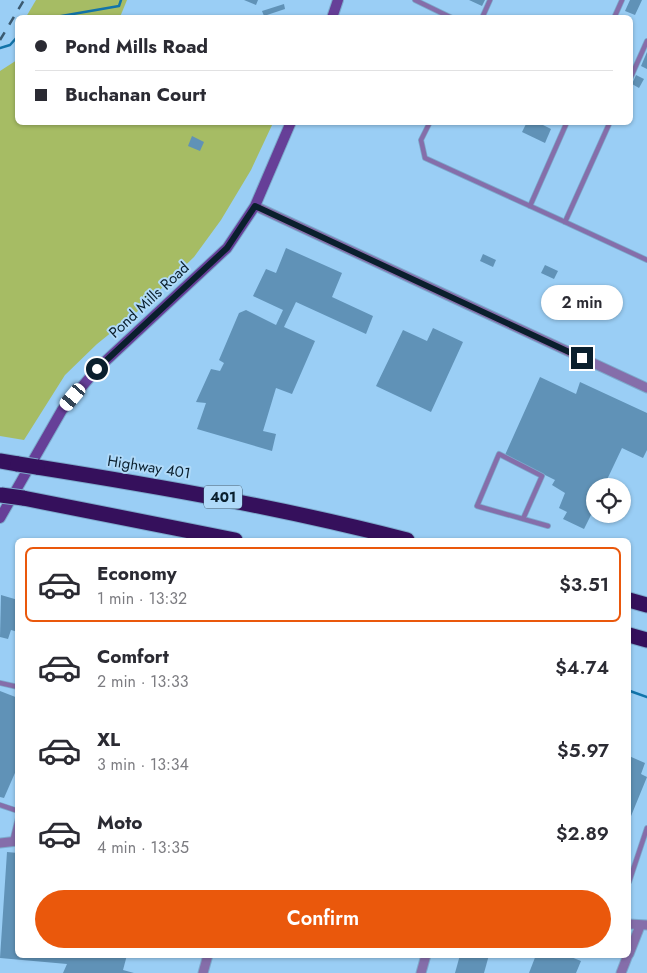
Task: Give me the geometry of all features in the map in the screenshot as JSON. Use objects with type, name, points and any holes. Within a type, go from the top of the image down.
[{"type":"highway","name":"Highway 401","points":[[0,461],[192,491],[269,506],[399,538]]},
{"type":"highway","points":[[1,495],[225,538]]},
{"type":"highway","points":[[631,593],[647,597]]},
{"type":"highway","points":[[631,601],[647,605]]},
{"type":"highway","points":[[631,636],[647,640]]},
{"type":"main road","points":[[333,15],[338,0]]},
{"type":"main road","name":"Pond Mills Road","points":[[0,518],[62,410],[97,369],[227,248],[255,206],[290,125]]},
{"type":"street","points":[[255,206],[647,388]]},
{"type":"street","points":[[0,844],[15,842]]},
{"type":"street","points":[[631,950],[643,925]]},
{"type":"street","points":[[203,973],[207,958]]},
{"type":"street","points":[[421,973],[425,958]]},
{"type":"street","points":[[621,973],[627,958]]},
{"type":"lane","points":[[416,0],[446,15]]},
{"type":"lane","points":[[483,15],[490,0]]},
{"type":"lane","points":[[615,15],[622,0]]},
{"type":"lane","points":[[633,72],[647,41]]},
{"type":"lane","points":[[428,125],[421,140],[425,158],[647,260]]},
{"type":"lane","points":[[530,206],[566,125]]},
{"type":"lane","points":[[565,222],[609,125]]},
{"type":"lane","points":[[524,519],[542,476],[499,454],[477,506],[548,526]]},
{"type":"lane","points":[[0,684],[15,686]]},
{"type":"lane","points":[[0,806],[15,810]]},
{"type":"lane","points":[[631,876],[647,828]]},
{"type":"green space","points":[[36,0],[127,0],[121,15],[27,15]]},
{"type":"green space","points":[[15,61],[15,125],[272,125],[251,170],[221,220],[194,257],[138,311],[97,344],[65,375],[24,440],[0,436],[0,71]]},
{"type":"building","points":[[244,0],[258,0],[256,5]]},
{"type":"building","points":[[469,0],[485,0],[482,6]]},
{"type":"building","points":[[630,0],[642,0],[635,15],[625,11]]},
{"type":"building","points":[[284,4],[285,9],[267,15],[264,15],[262,11]]},
{"type":"building","points":[[647,52],[647,69],[641,66]]},
{"type":"building","points":[[636,75],[644,79],[639,88],[633,85]]},
{"type":"building","points":[[526,125],[543,125],[551,129],[545,143],[522,132]]},
{"type":"building","points":[[192,136],[204,142],[200,151],[188,146]]},
{"type":"building","points":[[286,248],[342,273],[332,297],[373,316],[366,334],[296,302],[284,327],[315,341],[292,394],[276,388],[263,431],[276,434],[272,451],[197,429],[206,403],[196,402],[211,369],[220,371],[224,363],[219,360],[239,313],[246,310],[276,325],[283,310],[253,296],[266,269],[276,273]]},
{"type":"building","points":[[483,254],[496,260],[493,267],[480,261]]},
{"type":"building","points":[[545,265],[558,271],[554,279],[541,273]]},
{"type":"building","points":[[433,328],[463,342],[431,412],[376,386],[403,330],[427,341]]},
{"type":"building","points":[[540,377],[576,394],[580,382],[647,413],[647,450],[643,458],[622,448],[608,478],[586,478],[587,523],[584,529],[563,519],[567,512],[559,508],[565,493],[552,485],[555,480],[505,455]]},
{"type":"building","points":[[1,595],[15,599],[15,631],[11,630],[8,639],[0,637]]},
{"type":"building","points":[[0,691],[15,697],[15,773],[4,798],[0,797]]},
{"type":"building","points":[[631,757],[645,763],[641,774],[647,777],[631,816]]},
{"type":"building","points":[[7,852],[15,853],[15,958],[126,958],[123,970],[134,973],[63,973],[67,964],[0,958]]},
{"type":"building","points":[[459,958],[488,958],[484,973],[455,973]]},
{"type":"building","points":[[535,958],[574,958],[581,961],[576,973],[529,973]]},
{"type":"waterway","points":[[67,15],[119,6],[121,0]]},
{"type":"waterway","points":[[0,48],[10,45],[15,39]]},
{"type":"waterway","points":[[631,691],[647,697]]},
{"type":"railway","points":[[0,40],[24,0]]},
{"type":"route","points":[[97,369],[227,248],[255,206],[582,358]]}]
